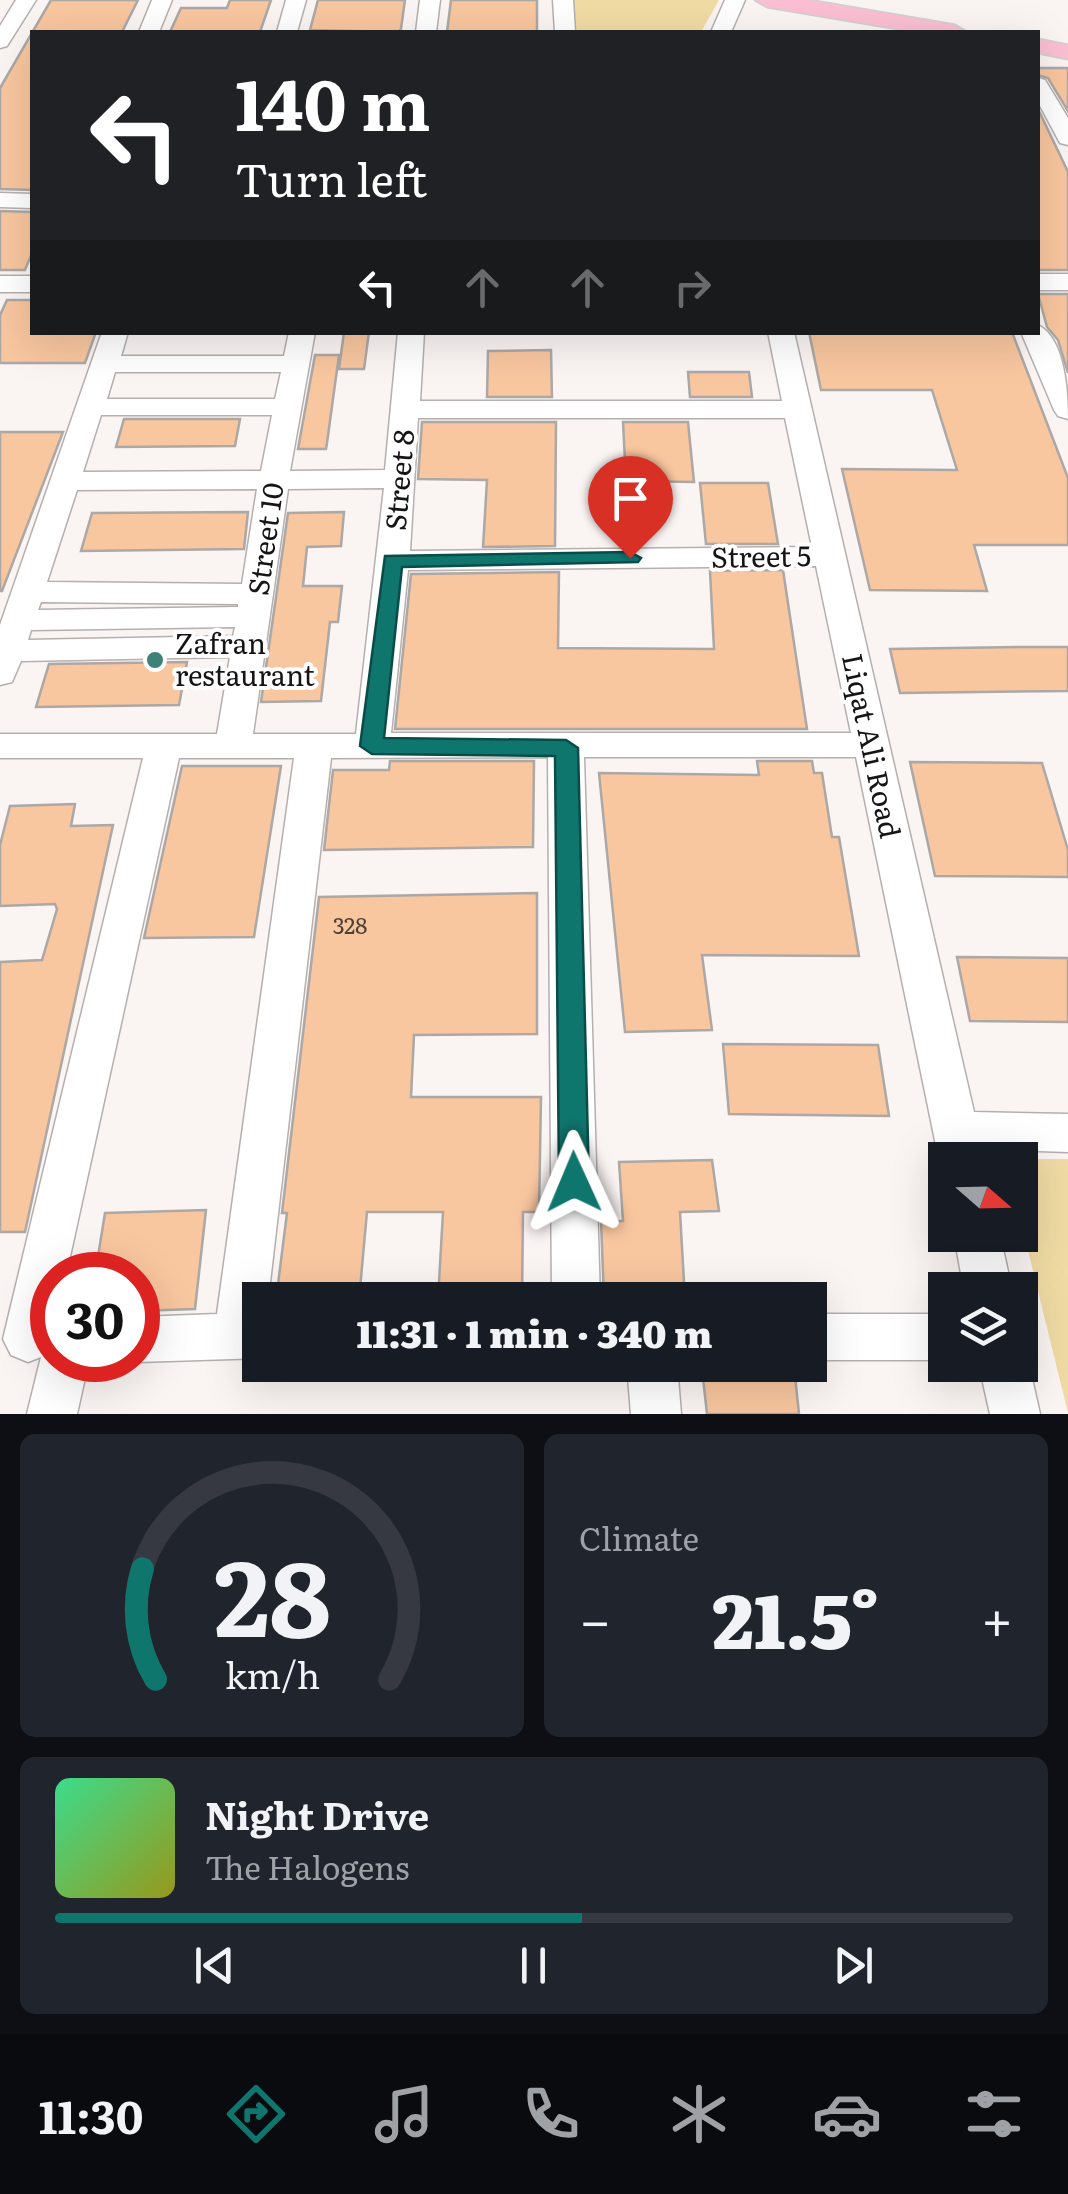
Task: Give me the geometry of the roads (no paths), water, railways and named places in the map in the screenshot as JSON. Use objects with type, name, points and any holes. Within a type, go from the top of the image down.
[{"type":"main road","points":[[767,0],[871,26],[927,30]]},
{"type":"main road","points":[[1040,46],[1068,52]]},
{"type":"street","points":[[5,46],[26,0]]},
{"type":"street","points":[[150,30],[162,0]]},
{"type":"street","points":[[288,30],[296,0]]},
{"type":"street","points":[[426,30],[430,0]]},
{"type":"street","points":[[563,0],[565,30]]},
{"type":"street","points":[[722,30],[736,0]]},
{"type":"street","points":[[1040,87],[1067,133]]},
{"type":"street","points":[[1040,131],[1067,133]]},
{"type":"street","points":[[0,200],[30,200]]},
{"type":"street","points":[[1040,282],[1068,282]]},
{"type":"street","points":[[0,284],[30,284]]},
{"type":"street","name":"Street 8","points":[[372,746],[393,560],[411,335]]},
{"type":"street","name":"Liqat Ali Road","points":[[783,335],[958,1142]]},
{"type":"street","points":[[1035,335],[1068,410]]},
{"type":"street","points":[[104,366],[295,366]]},
{"type":"street","points":[[104,366],[295,366]]},
{"type":"street","points":[[18,622],[104,366]]},
{"type":"street","name":"Street 10","points":[[233,745],[295,366]]},
{"type":"street","points":[[406,410],[796,409]]},
{"type":"street","points":[[65,481],[400,480]]},
{"type":"street","name":"Street 5","points":[[393,560],[829,556]]},
{"type":"street","points":[[18,622],[256,606]]},
{"type":"street","points":[[18,622],[256,606]]},
{"type":"street","points":[[0,746],[871,745]]},
{"type":"street","points":[[256,1282],[314,746]]},
{"type":"street","points":[[56,1252],[163,748]]},
{"type":"street","points":[[566,748],[576,1282]]},
{"type":"street","points":[[986,1142],[1068,1133]]},
{"type":"street","points":[[160,1339],[242,1336]]},
{"type":"street","points":[[827,1337],[928,1336]]},
{"type":"street","points":[[45,1382],[52,1414]]},
{"type":"street","points":[[653,1382],[656,1414]]},
{"type":"street","points":[[1008,1382],[1015,1414]]},
{"type":"place","name":"Zafran restaurant","points":[[155,660]]}]
